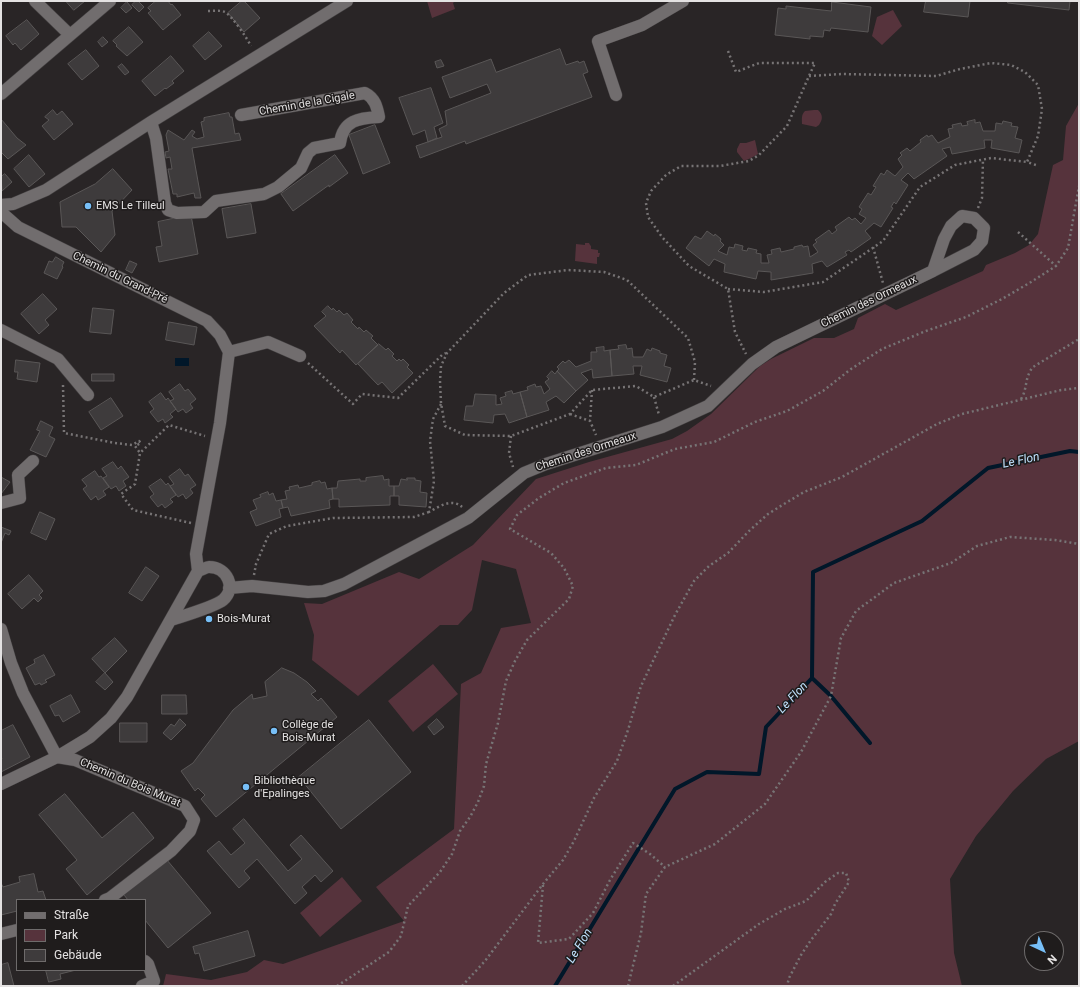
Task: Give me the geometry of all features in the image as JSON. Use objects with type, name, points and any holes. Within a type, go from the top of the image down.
[{"type":"street","points":[[35,1],[70,35]]},
{"type":"street","points":[[1,94],[110,1]]},
{"type":"street","points":[[1,205],[13,204],[46,190],[151,122],[347,1]]},
{"type":"street","points":[[616,95],[598,41],[642,25],[684,1]]},
{"type":"street","name":"Chemin de la Cigale","points":[[151,122],[156,138],[165,203],[168,210],[177,213],[204,212],[216,202],[264,194],[278,187],[301,168],[308,153],[314,148],[340,143],[341,136],[350,122],[363,118],[379,117],[377,106],[370,96],[365,93],[241,115]]},
{"type":"street","name":"Chemin du Grand-Pré","points":[[1,212],[18,227],[207,321],[220,335],[229,352]]},
{"type":"street","name":"Chemin des Ormeaux","points":[[230,588],[252,586],[308,592],[324,591],[344,584],[468,518],[524,473],[546,464],[662,427],[708,406],[752,364],[776,347],[933,271],[974,250],[982,241],[984,228],[974,218],[962,216],[951,226],[944,239],[933,271]]},
{"type":"street","points":[[1,330],[58,359],[88,395]]},
{"type":"street","points":[[1,784],[57,757],[90,737],[111,718],[127,697],[198,571],[196,554],[217,439],[229,352],[268,342],[300,356]]},
{"type":"street","points":[[1,503],[20,498],[18,475],[33,461]]},
{"type":"street","points":[[171,620],[215,604],[224,599],[230,588],[228,577],[220,569],[208,567],[198,571]]},
{"type":"street","points":[[1,629],[11,663],[23,693],[57,757]]},
{"type":"street","name":"Chemin du Bois Murat","points":[[57,757],[75,760],[185,806],[194,820],[190,831],[171,851],[108,899]]},
{"type":"street","points":[[1,934],[16,930]]},
{"type":"street","points":[[146,962],[148,964],[148,984]]},
{"type":"path","points":[[208,11],[226,13],[245,35],[253,48]]},
{"type":"path","points":[[728,51],[736,72],[758,63],[815,63],[787,126],[759,155],[749,161],[720,166],[681,166],[666,175],[661,180],[651,191],[646,203],[648,217],[662,238],[688,266],[728,289],[764,292],[823,282],[883,240],[920,187],[955,164],[992,158],[1027,162],[1036,165]]},
{"type":"path","points":[[809,76],[842,74],[936,76],[960,69],[991,63],[1011,65],[1025,72],[1038,85],[1042,109],[1038,136],[1027,162]]},
{"type":"path","points":[[977,211],[982,198],[983,159]]},
{"type":"path","points":[[337,986],[389,952],[401,936],[408,906],[440,872],[452,854],[460,831],[478,802],[484,786],[486,764],[498,723],[506,681],[527,640],[569,599],[573,586],[564,568],[551,553],[510,529],[517,515],[539,498],[564,483],[606,468],[636,465],[675,449],[714,442],[756,422],[787,410],[823,391],[882,349],[966,317],[1002,299],[1056,266],[1068,248],[1079,186]]},
{"type":"path","points":[[1018,232],[1056,266]]},
{"type":"path","points":[[873,247],[884,289]]},
{"type":"path","points":[[660,419],[654,397],[636,386],[592,390],[570,414],[511,436],[465,435],[445,426],[441,403],[441,366],[447,353],[504,293],[528,275],[568,270],[604,272],[627,280],[688,338],[695,362],[694,380]]},
{"type":"path","points":[[728,289],[735,332],[748,360]]},
{"type":"path","points":[[1021,400],[1025,393],[1028,374],[1033,368],[1079,339]]},
{"type":"path","points":[[300,356],[353,404],[362,394],[398,398],[442,355],[447,353]]},
{"type":"path","points":[[63,365],[64,433],[121,444],[132,445],[139,441],[141,442],[135,446],[140,453]]},
{"type":"path","points":[[654,397],[694,380],[715,388]]},
{"type":"path","points":[[462,986],[485,961],[563,860],[574,841],[594,798],[617,761],[641,686],[675,615],[694,581],[709,566],[728,553],[768,514],[804,492],[842,477],[937,424],[962,414],[1060,390],[1079,388]]},
{"type":"path","points":[[592,390],[590,421],[598,439]]},
{"type":"path","points":[[429,512],[434,481],[430,441],[433,419],[441,403]]},
{"type":"path","points":[[570,414],[590,421]]},
{"type":"path","points":[[201,525],[133,510],[121,494],[135,484],[140,453],[168,425],[217,439]]},
{"type":"path","points":[[511,436],[509,453],[514,471]]},
{"type":"path","points":[[254,578],[256,564],[269,534],[287,526],[333,518],[414,517],[429,512],[446,503],[458,504],[465,510]]},
{"type":"path","points":[[628,986],[641,933],[646,894],[665,867],[715,844],[765,804],[801,752],[830,696],[841,638],[856,610],[894,583],[950,562],[977,546],[1010,537],[1055,540],[1079,544]]},
{"type":"path","points":[[543,884],[538,943],[569,939],[593,913],[610,880],[633,843],[650,854],[665,867]]},
{"type":"path","points":[[673,986],[758,924],[785,909],[806,901],[825,882],[838,873],[846,873],[849,882],[834,904],[831,914],[810,940],[801,955],[789,978],[787,986]]},
{"type":"green space","points":[[427,1],[455,1],[453,3],[455,9],[432,18]]},
{"type":"green space","points":[[893,10],[902,26],[882,45],[872,36],[877,17]]},
{"type":"green space","points":[[1079,103],[1079,741],[1046,759],[1013,791],[976,836],[950,879],[954,953],[962,986],[163,986],[166,974],[211,980],[247,972],[264,960],[283,964],[404,921],[376,887],[454,829],[461,684],[481,673],[501,628],[531,623],[516,569],[482,560],[472,610],[458,625],[440,625],[358,696],[312,660],[314,635],[304,603],[322,604],[399,572],[419,579],[473,545],[536,479],[589,462],[672,439],[687,431],[711,414],[760,366],[771,359],[814,338],[834,338],[854,329],[858,318],[885,304],[896,310],[983,271],[986,265],[1015,253],[1029,245],[1038,234],[1053,165],[1063,160],[1066,126]]},
{"type":"green space","points":[[818,110],[822,115],[819,125],[816,127],[802,124],[802,116],[805,111]]},
{"type":"green space","points":[[755,140],[758,154],[744,161],[737,152],[740,143]]},
{"type":"green space","points":[[585,243],[589,243],[591,249],[598,250],[598,253],[600,253],[599,257],[597,257],[597,264],[575,261],[576,244],[585,245]]},
{"type":"green space","points":[[433,664],[458,694],[413,732],[388,701]]},
{"type":"green space","points":[[342,877],[362,901],[320,937],[300,913]]},
{"type":"water","points":[[175,358],[189,358],[189,366],[175,366]]},
{"type":"building","points":[[66,1],[85,1],[74,10]]},
{"type":"building","points":[[136,1],[144,7],[139,12],[132,5]]},
{"type":"building","points":[[156,1],[168,1],[181,15],[163,30],[148,13],[151,11],[148,8]]},
{"type":"building","points":[[244,1],[260,18],[244,32],[228,13]]},
{"type":"building","points":[[926,1],[970,1],[968,17],[924,12]]},
{"type":"building","points":[[1008,1],[1070,1],[1069,10],[1008,3]]},
{"type":"building","points":[[127,2],[132,8],[126,13],[121,8]]},
{"type":"building","points":[[832,2],[871,7],[868,32],[831,28],[830,31],[824,30],[823,37],[810,36],[810,39],[775,35],[778,8],[786,9],[786,6],[831,11]]},
{"type":"building","points":[[27,20],[39,34],[21,50],[15,43],[13,45],[6,36]]},
{"type":"building","points":[[129,27],[143,42],[127,56],[116,46],[117,45],[113,41]]},
{"type":"building","points":[[209,32],[222,46],[205,60],[193,46]]},
{"type":"building","points":[[103,37],[108,42],[102,47],[98,42]]},
{"type":"building","points":[[560,49],[566,65],[578,61],[579,63],[584,61],[588,72],[583,74],[592,97],[466,144],[465,141],[420,158],[416,146],[442,137],[439,129],[447,125],[445,111],[491,93],[487,84],[450,98],[442,77],[491,59],[496,72]]},
{"type":"building","points":[[86,50],[99,66],[82,80],[68,64]]},
{"type":"building","points":[[171,56],[184,71],[172,81],[174,83],[155,96],[142,81]]},
{"type":"building","points":[[441,60],[444,66],[437,68],[435,62]]},
{"type":"building","points":[[122,64],[129,72],[125,75],[118,67]]},
{"type":"building","points":[[431,88],[443,123],[434,127],[437,138],[428,142],[425,130],[413,135],[399,98]]},
{"type":"building","points":[[53,110],[57,115],[62,111],[73,124],[54,140],[42,126],[49,120],[45,117]]},
{"type":"building","points":[[229,113],[230,117],[232,117],[235,134],[239,133],[241,140],[192,148],[201,198],[195,198],[194,193],[177,197],[177,194],[173,194],[168,169],[172,169],[170,157],[166,158],[165,152],[169,151],[166,135],[168,130],[184,140],[192,130],[195,132],[192,136],[197,139],[204,137],[201,122],[204,121],[204,118]]},
{"type":"building","points":[[1,119],[17,138],[26,145],[8,159],[1,152]]},
{"type":"building","points":[[975,120],[975,123],[980,122],[983,131],[995,131],[996,123],[1002,124],[1003,121],[1012,123],[1011,126],[1018,127],[1015,138],[1022,140],[1019,153],[991,148],[992,140],[984,140],[985,148],[952,154],[950,147],[942,149],[947,156],[914,179],[908,173],[901,180],[908,185],[896,204],[894,202],[891,207],[893,208],[881,227],[874,223],[865,231],[871,238],[851,252],[849,250],[845,252],[847,255],[827,267],[822,261],[812,264],[813,273],[771,280],[771,272],[758,271],[756,279],[724,272],[725,264],[714,259],[709,266],[686,248],[695,236],[701,239],[707,231],[714,236],[715,234],[721,239],[720,241],[724,245],[718,251],[727,255],[729,247],[734,248],[735,244],[743,246],[742,250],[747,251],[748,248],[757,250],[756,253],[761,254],[761,263],[769,263],[767,255],[772,254],[771,250],[780,248],[781,252],[794,249],[794,247],[802,245],[803,247],[808,246],[810,257],[818,252],[813,245],[817,242],[815,240],[829,230],[832,234],[837,230],[835,227],[849,217],[852,220],[855,218],[861,224],[866,218],[859,214],[862,209],[859,207],[868,193],[871,195],[876,187],[873,186],[881,173],[884,175],[887,170],[895,176],[903,167],[898,159],[902,155],[900,153],[907,148],[910,151],[927,135],[928,137],[932,135],[938,143],[950,137],[948,129],[953,128],[952,125],[961,123],[962,126],[968,125],[967,122]]},
{"type":"building","points":[[375,125],[390,163],[363,174],[349,135]]},
{"type":"building","points":[[29,155],[45,174],[29,187],[14,169]]},
{"type":"building","points":[[335,155],[348,173],[293,211],[281,194]]},
{"type":"building","name":"EMS Le Tilleul","points":[[113,169],[132,190],[112,211],[115,235],[101,252],[76,227],[62,227],[60,202],[95,184]]},
{"type":"building","points":[[5,174],[12,182],[2,191],[1,177]]},
{"type":"building","points":[[251,204],[256,233],[227,238],[222,209]]},
{"type":"building","points":[[191,215],[198,254],[159,262],[156,247],[162,246],[158,222]]},
{"type":"building","points":[[56,257],[64,262],[57,279],[44,273],[49,261],[52,262]]},
{"type":"building","points":[[130,261],[137,264],[132,273],[126,270]]},
{"type":"building","points":[[43,294],[57,309],[45,320],[49,325],[39,334],[21,314]]},
{"type":"building","points":[[328,306],[337,312],[339,310],[344,315],[347,313],[353,320],[351,322],[358,329],[359,327],[364,332],[366,330],[373,336],[371,338],[378,345],[356,365],[342,350],[340,353],[314,326],[326,316],[322,312]]},
{"type":"building","points":[[93,308],[114,310],[111,334],[90,332]]},
{"type":"building","points":[[169,322],[197,327],[194,345],[166,340]]},
{"type":"building","points":[[379,344],[386,350],[388,348],[394,354],[392,356],[397,361],[399,359],[401,361],[403,359],[409,365],[407,367],[413,373],[392,393],[382,382],[378,385],[358,364]]},
{"type":"building","points":[[626,345],[627,349],[632,348],[633,357],[643,357],[647,349],[651,351],[652,348],[667,355],[664,366],[671,368],[667,382],[640,375],[642,366],[633,366],[634,374],[612,376],[610,350],[619,349],[618,346]]},
{"type":"building","points":[[604,347],[604,351],[610,350],[612,376],[593,378],[592,369],[581,373],[588,380],[576,391],[557,371],[559,369],[557,367],[563,361],[565,363],[569,360],[576,367],[591,361],[591,352],[597,352],[596,348]]},
{"type":"building","points":[[16,360],[40,363],[37,382],[17,379],[18,372],[15,372]]},
{"type":"building","points":[[552,371],[555,374],[557,371],[576,391],[564,403],[556,396],[546,402],[549,410],[527,417],[520,392],[528,390],[527,387],[535,384],[536,387],[541,386],[544,394],[550,389],[545,382],[549,379],[547,377]]},
{"type":"building","points":[[92,374],[114,374],[114,381],[92,381]]},
{"type":"building","points":[[180,384],[185,391],[188,389],[196,399],[190,404],[193,408],[186,413],[183,409],[178,412],[170,401],[174,399],[169,392]]},
{"type":"building","points":[[512,391],[513,394],[520,392],[527,417],[509,423],[505,414],[494,415],[493,423],[464,420],[466,406],[473,406],[475,394],[496,395],[496,405],[502,404],[500,398],[506,396],[505,393]]},
{"type":"building","points":[[161,393],[166,400],[168,398],[176,409],[170,414],[173,417],[165,423],[163,419],[158,422],[150,412],[154,409],[149,402]]},
{"type":"building","points":[[111,398],[123,416],[101,430],[89,412]]},
{"type":"building","points":[[41,421],[53,427],[49,436],[55,439],[46,457],[30,450],[40,431],[37,430]]},
{"type":"building","points":[[113,462],[118,469],[121,466],[129,477],[123,481],[126,486],[119,491],[116,486],[111,489],[103,478],[107,476],[102,469]]},
{"type":"building","points":[[180,469],[185,476],[188,474],[196,485],[190,489],[193,493],[186,499],[183,494],[178,497],[170,486],[174,484],[169,477]]},
{"type":"building","points":[[95,471],[99,477],[101,476],[109,487],[103,491],[106,495],[98,500],[96,496],[91,500],[83,489],[87,486],[82,480]]},
{"type":"building","points":[[383,476],[384,480],[389,479],[389,486],[394,486],[394,496],[390,496],[390,505],[339,507],[339,499],[333,499],[332,488],[337,488],[338,481],[360,479],[360,481],[366,481],[366,478]]},
{"type":"building","points":[[1,477],[10,482],[1,494]]},
{"type":"building","points":[[407,478],[415,478],[415,480],[421,481],[420,492],[427,493],[426,507],[399,505],[399,496],[394,496],[394,486],[399,486],[401,479],[407,480]]},
{"type":"building","points":[[161,479],[166,485],[168,483],[176,495],[170,499],[173,502],[165,508],[162,504],[158,507],[150,497],[154,494],[149,487]]},
{"type":"building","points":[[320,481],[321,483],[325,482],[327,489],[332,488],[333,499],[329,500],[330,508],[291,516],[288,507],[283,508],[281,500],[287,499],[285,491],[290,490],[289,487],[298,485],[299,488],[312,485],[312,483]]},
{"type":"building","points":[[268,492],[269,495],[273,493],[276,501],[281,500],[283,508],[279,509],[281,517],[256,526],[250,512],[257,509],[253,500]]},
{"type":"building","points":[[40,512],[55,519],[46,540],[31,533]]},
{"type":"building","points":[[1,527],[11,531],[9,535],[5,533],[1,543]]},
{"type":"building","points":[[146,567],[159,576],[142,601],[129,593]]},
{"type":"building","points":[[29,575],[43,591],[39,595],[42,598],[38,602],[34,598],[22,609],[8,594]]},
{"type":"building","points":[[115,638],[127,651],[105,673],[92,659]]},
{"type":"building","points":[[44,655],[55,675],[45,680],[47,682],[41,685],[40,683],[35,685],[26,668],[35,663],[34,660]]},
{"type":"building","points":[[282,668],[294,673],[307,682],[316,691],[311,694],[318,701],[321,698],[337,717],[216,817],[201,799],[205,795],[198,788],[195,791],[181,771],[193,763],[233,710],[252,694],[253,699],[267,696],[265,682]]},
{"type":"building","points":[[105,673],[113,682],[105,690],[96,682]]},
{"type":"building","points":[[71,695],[80,712],[63,722],[59,715],[55,716],[50,706]]},
{"type":"building","points":[[162,695],[186,695],[187,714],[162,714]]},
{"type":"building","points":[[180,719],[186,725],[171,740],[163,733],[171,724],[174,726]]},
{"type":"building","points":[[437,719],[444,727],[434,735],[428,727]]},
{"type":"building","points":[[369,720],[411,772],[341,829],[299,777]]},
{"type":"building","points":[[120,723],[147,723],[147,742],[120,742]]},
{"type":"building","points":[[13,725],[30,757],[1,772],[1,731]]},
{"type":"building","points":[[65,794],[102,838],[133,812],[154,838],[87,895],[66,869],[77,860],[39,815]]},
{"type":"building","points":[[244,819],[288,871],[302,859],[290,845],[301,835],[333,871],[321,882],[315,875],[302,887],[307,893],[295,904],[257,859],[244,871],[250,878],[239,888],[207,851],[219,841],[231,855],[245,843],[233,829]]},
{"type":"building","points":[[167,860],[211,913],[168,948],[146,921],[146,899],[127,899],[124,895]]},
{"type":"building","points":[[34,874],[38,892],[43,891],[46,899],[16,899],[16,911],[1,915],[1,883],[3,887],[20,882],[19,877]]},
{"type":"building","points":[[248,931],[255,956],[204,971],[199,953],[195,954],[193,947]]},
{"type":"building","points":[[8,963],[14,986],[1,986],[1,965]]},
{"type":"building","points":[[46,971],[72,971],[60,974],[61,979],[49,982]]},
{"type":"waterway","name":"Le Flon","points":[[555,986],[675,789],[707,772],[759,774],[766,727],[812,678],[813,572],[922,521],[988,468],[1070,451],[1079,452]]},
{"type":"waterway","points":[[812,678],[831,696],[870,743]]},
{"type":"place","name":"EMS Le Tilleul","points":[[88,206]]},
{"type":"place","name":"Bois-Murat","points":[[209,619]]},
{"type":"place","name":"Collège de Bois-Murat","points":[[274,731]]},
{"type":"place","name":"Bibliothèque d'Epalinges","points":[[246,787]]}]
